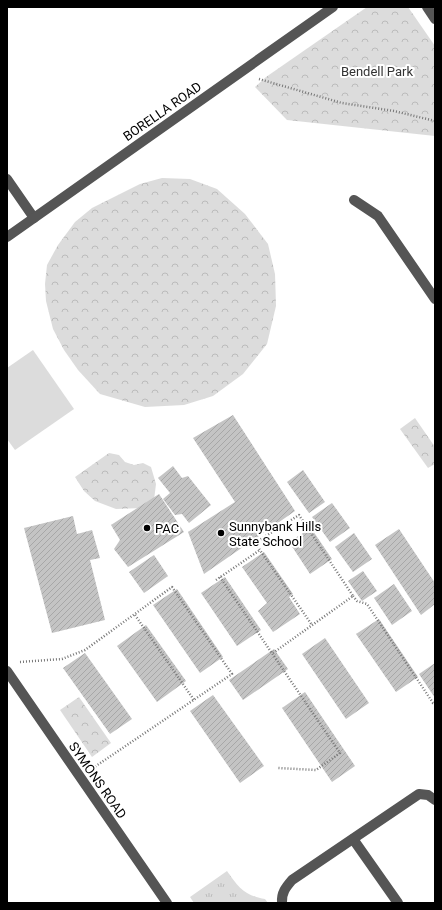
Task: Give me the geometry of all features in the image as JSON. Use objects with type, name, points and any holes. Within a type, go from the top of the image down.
[{"type":"street","name":"BORELLA ROAD","points":[[7,237],[333,7]]},
{"type":"street","points":[[427,7],[435,18]]},
{"type":"street","points":[[7,179],[34,218]]},
{"type":"street","points":[[354,200],[378,216],[435,298]]},
{"type":"street","name":"SYMONS ROAD","points":[[7,671],[167,903]]},
{"type":"street","points":[[282,903],[281,899],[284,889],[292,880],[419,794],[428,795],[435,800]]},
{"type":"street","points":[[353,839],[398,903]]},
{"type":"path","points":[[259,79],[342,103],[394,111],[435,121]]},
{"type":"path","points":[[312,625],[255,543],[299,515],[353,596],[357,601],[367,604],[435,703]]},
{"type":"path","points":[[216,580],[260,550]]},
{"type":"path","points":[[220,577],[340,753],[316,770],[278,768]]},
{"type":"path","points":[[20,662],[62,659],[85,650],[172,587],[232,674],[93,768]]},
{"type":"path","points":[[273,654],[353,596]]},
{"type":"path","points":[[135,614],[194,700]]},
{"type":"green space","name":"Bendell Park","points":[[367,7],[408,7],[435,46],[435,136],[287,120],[255,87],[266,77]]},
{"type":"green space","points":[[162,178],[190,179],[217,189],[245,214],[268,244],[275,274],[276,306],[267,344],[243,374],[213,396],[184,405],[145,407],[100,394],[78,370],[64,350],[53,329],[46,301],[45,284],[47,265],[58,245],[75,222],[92,208],[140,184]]},
{"type":"green space","points":[[33,350],[74,409],[15,450],[7,439],[7,368]]},
{"type":"green space","points":[[415,418],[435,447],[435,464],[428,468],[400,429]]},
{"type":"green space","points":[[109,453],[119,455],[125,462],[134,465],[143,463],[151,467],[156,484],[154,500],[142,508],[116,509],[95,501],[84,491],[75,477]]},
{"type":"green space","points":[[79,697],[111,743],[92,757],[60,710]]},
{"type":"green space","points":[[227,871],[243,890],[252,896],[265,899],[268,903],[194,903],[190,897]]},
{"type":"building","points":[[233,415],[295,511],[204,574],[188,532],[235,502],[193,438]]},
{"type":"building","points":[[173,466],[182,478],[188,476],[211,505],[189,523],[182,514],[175,515],[163,499],[170,493],[158,478]]},
{"type":"building","points":[[303,470],[325,502],[309,513],[287,482]]},
{"type":"building","name":"PAC","points":[[159,494],[184,532],[128,567],[114,549],[120,540],[111,525]]},
{"type":"building","points":[[332,503],[350,528],[330,542],[312,517]]},
{"type":"building","points":[[73,516],[77,534],[92,530],[100,558],[90,560],[105,620],[52,633],[24,528]]},
{"type":"building","points":[[311,528],[332,559],[310,574],[289,542]]},
{"type":"building","points":[[399,529],[435,583],[435,604],[421,615],[375,545]]},
{"type":"building","points":[[354,533],[372,559],[353,572],[335,547]]},
{"type":"building","points":[[264,552],[293,594],[289,597],[300,614],[273,632],[258,611],[267,603],[242,567]]},
{"type":"building","points":[[154,555],[168,576],[144,593],[129,572]]},
{"type":"building","points":[[363,571],[377,591],[362,601],[348,581]]},
{"type":"building","points":[[225,577],[261,630],[237,646],[201,593]]},
{"type":"building","points":[[394,584],[412,611],[392,625],[374,598]]},
{"type":"building","points":[[177,589],[223,657],[200,673],[153,605]]},
{"type":"building","points":[[379,619],[418,677],[396,692],[356,634]]},
{"type":"building","points":[[146,625],[186,681],[157,702],[117,646]]},
{"type":"building","points":[[325,638],[369,703],[346,719],[302,654]]},
{"type":"building","points":[[274,649],[288,669],[243,700],[229,680]]},
{"type":"building","points":[[85,653],[132,719],[110,734],[63,668]]},
{"type":"building","points":[[435,663],[435,698],[419,674]]},
{"type":"building","points":[[305,692],[355,766],[332,782],[282,708]]},
{"type":"building","points":[[213,695],[264,766],[240,783],[190,711]]},
{"type":"place","name":"PAC","points":[[147,528]]},
{"type":"place","name":"Sunnybank Hills State School","points":[[221,533]]}]
